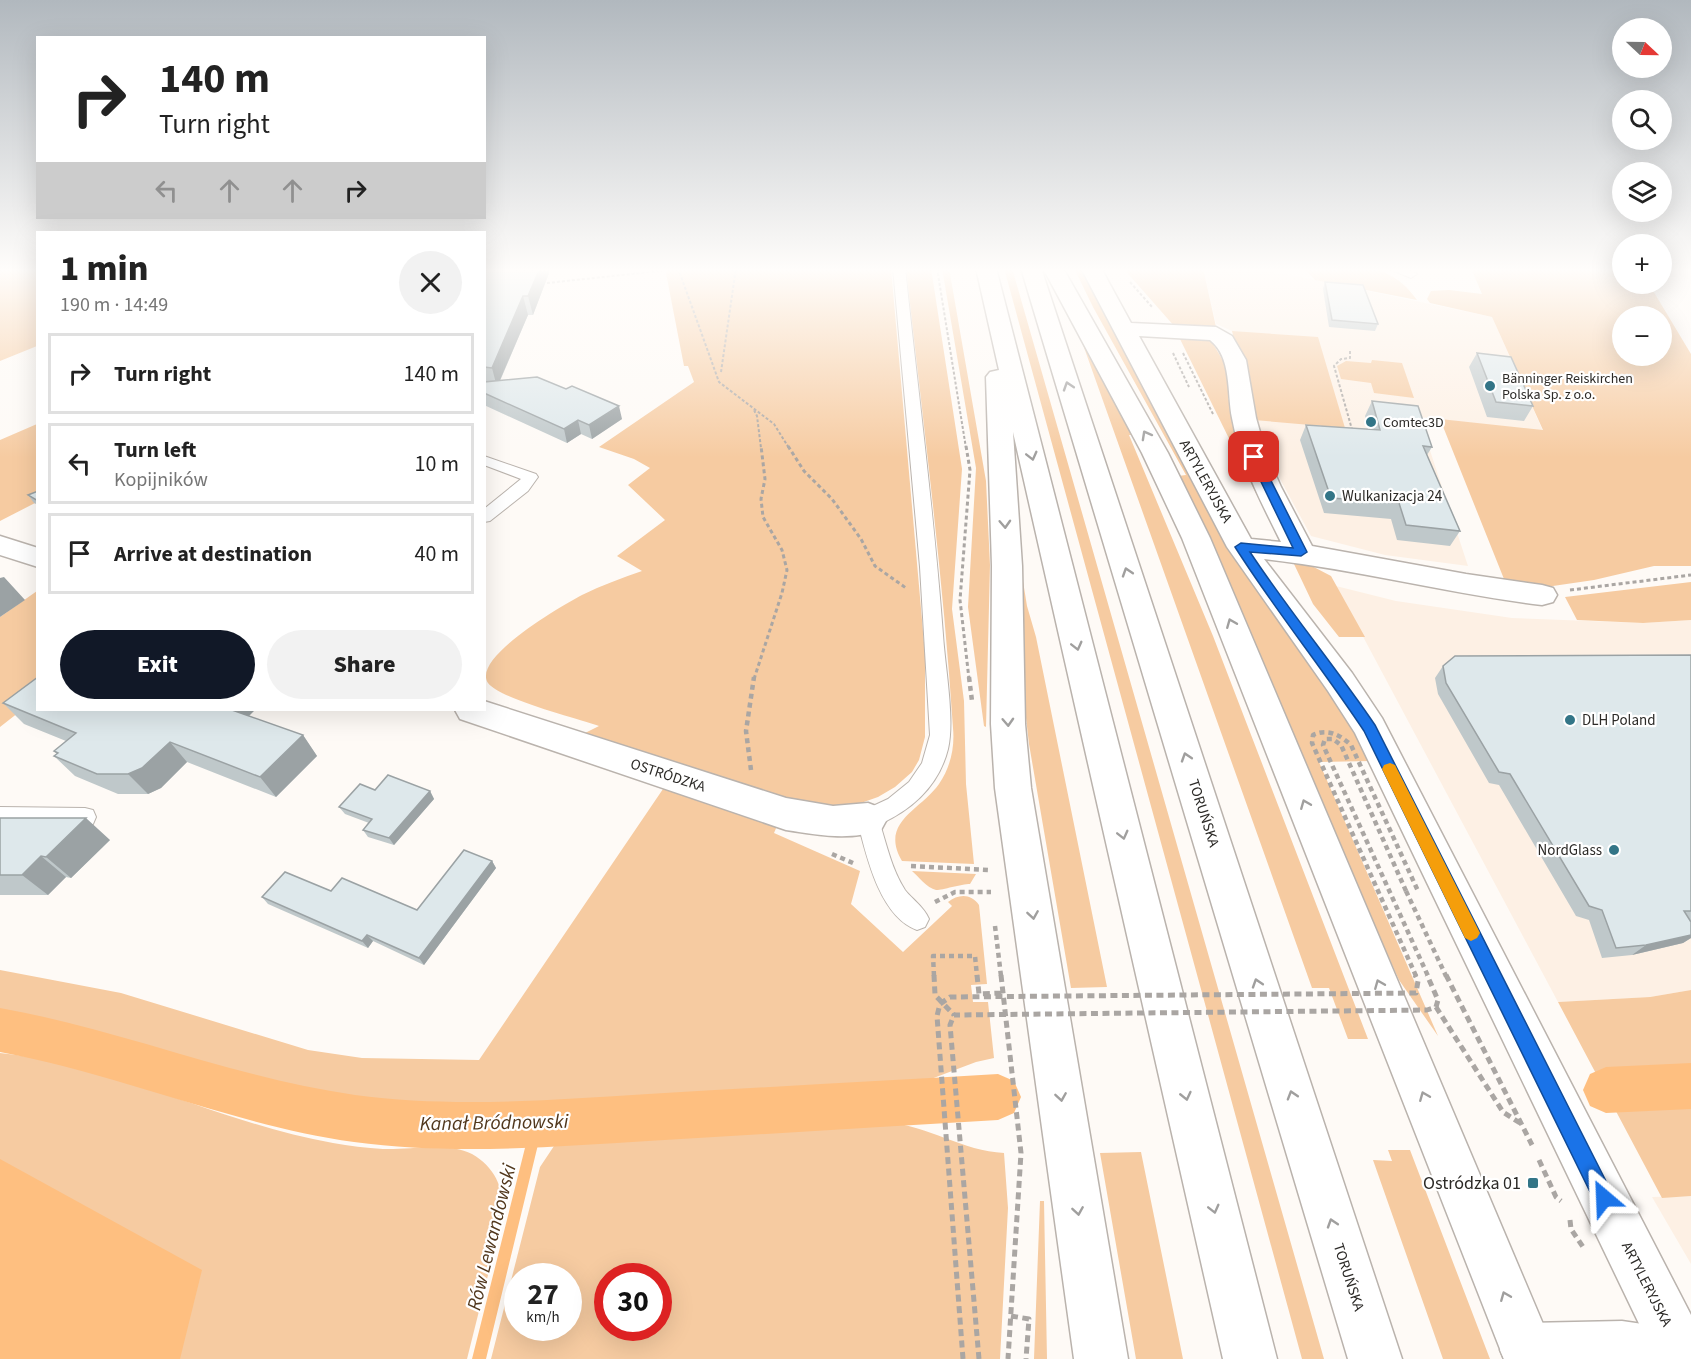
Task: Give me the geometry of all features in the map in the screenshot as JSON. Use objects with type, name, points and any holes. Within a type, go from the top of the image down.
[{"type":"main road","points":[[996,331],[1006,556],[1010,756],[1030,1042],[1070,1153],[1101,1359]]},
{"type":"main road","points":[[1001,331],[1250,1359]]},
{"type":"main road","name":"TORUŃSKA","points":[[1051,331],[1375,1359]]},
{"type":"main road","points":[[1088,331],[1155,453],[1196,538],[1529,1355],[1622,1348],[1687,1357]]},
{"type":"main road","name":"ARTYLERYJSKA","points":[[1123,331],[1241,547],[1267,587],[1339,682],[1366,723],[1579,1149],[1687,1357]]},
{"type":"main road","points":[[1167,331],[1216,334],[1227,342],[1240,376],[1240,402],[1254,457],[1301,552]]},
{"type":"main road","points":[[0,545],[36,557]]},
{"type":"main road","points":[[1241,547],[1301,552],[1495,590],[1542,595]]},
{"type":"main road","name":"OSTRÓDZKA","points":[[475,711],[786,814],[817,820],[847,822],[868,819]]},
{"type":"lane","points":[[905,331],[932,606],[940,723],[935,758],[929,773],[913,794],[890,810],[868,819],[889,886],[917,919]]},
{"type":"lane","points":[[486,461],[530,477],[522,488],[486,515]]},
{"type":"lane","points":[[0,816],[85,817]]},
{"type":"path","points":[[700,331],[718,382],[774,424],[804,471],[832,499],[861,538],[874,566],[932,606]]},
{"type":"path","points":[[722,372],[727,331]]},
{"type":"path","points":[[1350,351],[1350,358],[1341,359],[1334,366],[1354,434],[1362,435]]},
{"type":"path","points":[[744,801],[751,779],[746,731],[755,669],[782,594],[787,570],[782,550],[764,517],[761,499],[765,479],[757,416],[754,409]]},
{"type":"path","points":[[1542,595],[1691,575]]},
{"type":"path","points":[[963,1359],[937,1016],[941,1004],[955,997],[1416,993],[1419,987],[1418,981],[1312,743],[1313,735],[1321,731],[1340,735],[1351,745],[1418,891]]},
{"type":"path","points":[[1436,1007],[1438,1000],[1435,992],[1323,745],[1323,740],[1333,739],[1341,745],[1438,960],[1556,1197],[1564,1203]]},
{"type":"path","points":[[917,919],[946,894],[961,890],[991,892]]},
{"type":"path","points":[[1003,993],[979,994],[975,956],[933,956],[935,995],[941,1004],[954,1015],[1427,1010],[1436,1007]]},
{"type":"path","points":[[1436,1007],[1506,1115],[1521,1123]]},
{"type":"path","points":[[954,1015],[950,1025],[979,1359]]},
{"type":"path","points":[[1008,1359],[1030,1042]]},
{"type":"path","points":[[1011,1316],[1029,1319],[1026,1359]]},
{"type":"shaded area","points":[[0,331],[36,331],[36,346],[0,361]]},
{"type":"shaded area","points":[[677,331],[897,331],[925,654],[925,737],[919,760],[912,772],[895,787],[878,797],[858,804],[835,807],[798,803],[585,733],[599,726],[522,702],[495,689],[488,683],[486,672],[493,660],[522,633],[582,595],[642,571],[617,556],[665,520],[628,485],[650,468],[634,459],[599,447],[694,382],[688,366],[684,366]]},
{"type":"shaded area","points":[[913,331],[941,331],[962,469],[952,609],[964,701],[966,784],[974,864],[902,861],[896,848],[899,826],[939,784],[951,758],[953,735],[949,670]]},
{"type":"shaded area","points":[[953,331],[960,331],[986,481],[990,565],[986,727],[984,726],[968,607],[976,468]]},
{"type":"shaded area","points":[[1021,331],[1030,331],[1324,1359],[1302,1359]]},
{"type":"shaded area","points":[[1107,331],[1117,331],[1202,484],[1324,679],[1371,761],[1319,762],[1438,1036],[1399,980],[1389,958],[1232,590],[1178,476],[1186,475]]},
{"type":"shaded area","points":[[1232,331],[1318,337],[1345,428],[1254,420]]},
{"type":"shaded area","points":[[1237,331],[1498,331],[1543,431],[1419,417],[1468,566],[1385,555],[1311,536],[1261,444],[1254,420],[1318,338]]},
{"type":"shaded area","points":[[1499,331],[1612,331],[1612,366],[1672,366],[1672,331],[1677,331],[1691,354],[1691,566],[1654,566],[1594,580],[1546,587],[1528,587],[1504,579],[1440,419],[1543,430]]},
{"type":"shaded area","points":[[1179,337],[1205,338],[1212,342],[1232,376],[1232,387],[1228,398],[1282,534],[1278,538]]},
{"type":"shaded area","points":[[1081,339],[1134,435],[1129,435],[1213,636],[1368,1039],[1348,1039],[1329,988],[1312,988]]},
{"type":"shaded area","points":[[1372,360],[1402,363],[1414,398],[1374,393],[1371,383],[1341,379],[1337,366],[1346,361],[1371,363]]},
{"type":"shaded area","points":[[36,424],[36,503],[0,521],[0,440]]},
{"type":"shaded area","points":[[1294,564],[1308,564],[1331,576],[1365,637],[1339,637],[1313,604]]},
{"type":"shaded area","points":[[1021,569],[1107,987],[1071,988],[1029,744],[1022,683]]},
{"type":"shaded area","points":[[1691,582],[1691,620],[1643,623],[1577,620],[1565,597]]},
{"type":"shaded area","points":[[1336,586],[1396,601],[1512,618],[1643,623],[1691,620],[1691,990],[1650,997],[1558,1002]]},
{"type":"shaded area","points":[[36,592],[36,699],[0,727],[0,617]]},
{"type":"shaded area","points":[[663,789],[777,826],[774,833],[860,871],[851,904],[903,952],[952,906],[948,902],[956,897],[964,896],[976,901],[979,905],[987,984],[971,985],[973,1002],[988,1002],[994,1058],[976,1062],[915,1085],[881,1092],[444,1112],[302,1091],[58,1027],[0,1018],[0,970],[121,993],[308,1050],[362,1058],[479,1060]]},
{"type":"shaded area","points":[[912,871],[976,874],[970,884],[936,890]]},
{"type":"shaded area","points":[[1691,990],[1691,1196],[1662,1198],[1558,1002],[1650,997]]},
{"type":"shaded area","points":[[0,1053],[43,1059],[85,1069],[249,1122],[333,1143],[383,1149],[452,1148],[472,1154],[487,1166],[497,1180],[502,1196],[503,1215],[467,1359],[0,1359]]},
{"type":"shaded area","points":[[887,1122],[917,1128],[974,1148],[1004,1153],[1008,1208],[1000,1359],[491,1359],[504,1308],[504,1341],[582,1341],[582,1263],[516,1263],[540,1167],[554,1146],[567,1135],[580,1131]]},
{"type":"shaded area","points":[[1388,1150],[1410,1150],[1490,1359],[1443,1359],[1373,1160],[1392,1161]]},
{"type":"shaded area","points":[[1141,1152],[1183,1359],[1136,1359],[1100,1153]]},
{"type":"shaded area","points":[[0,1159],[202,1270],[180,1359],[0,1359]]},
{"type":"shaded area","points":[[1691,1196],[1691,1264],[1652,1197]]},
{"type":"shaded area","points":[[1040,1201],[1044,1201],[1047,1359],[1034,1359]]},
{"type":"building","points":[[486,331],[508,331],[492,368],[486,367]]},
{"type":"building","points":[[1477,353],[1511,357],[1533,406],[1496,402]]},
{"type":"building","points":[[537,377],[566,389],[572,386],[619,406],[589,425],[578,420],[564,429],[486,394],[486,382]]},
{"type":"building","points":[[1372,401],[1418,406],[1432,447],[1423,446],[1460,531],[1406,525],[1399,503],[1331,498],[1306,425],[1380,430]]},
{"type":"building","points":[[36,492],[36,500],[28,495]]},
{"type":"building","points":[[1691,655],[1691,911],[1684,911],[1691,922],[1691,935],[1646,945],[1616,948],[1602,910],[1589,906],[1510,774],[1499,772],[1446,683],[1443,666],[1455,656]]},
{"type":"building","points":[[36,678],[36,711],[235,711],[303,735],[260,777],[170,742],[142,768],[128,774],[97,774],[54,756],[58,753],[54,751],[76,733],[3,703]]},
{"type":"building","points":[[388,775],[430,791],[389,838],[363,830],[372,819],[339,807],[360,784],[375,790]]},
{"type":"building","points":[[0,818],[86,818],[46,857],[41,856],[22,875],[0,875]]},
{"type":"building","points":[[464,850],[492,861],[419,958],[367,935],[362,941],[262,897],[285,872],[331,891],[342,878],[417,910]]},
{"type":"waterway","name":"Kanał Bródnowski","points":[[0,1030],[55,1040],[284,1105],[353,1118],[426,1126],[537,1124],[998,1097]]},
{"type":"waterway","name":"Kanał Bródnowski","points":[[1606,1090],[1691,1086]]},
{"type":"waterway","name":"Rów Lewandowski","points":[[479,1359],[537,1124]]},
{"type":"slow traffic","points":[[1390,769],[1471,933]]},
{"type":"place","name":"Bänninger Reiskirchen Polska Sp. z o.o.","points":[[1490,386]]},
{"type":"place","name":"Comtec3D","points":[[1371,422]]},
{"type":"place","name":"Wulkanizacja 24","points":[[1330,496]]},
{"type":"place","name":"DLH Poland","points":[[1570,720]]},
{"type":"place","name":"NordGlass","points":[[1614,850]]},
{"type":"place","name":"Ostródzka 01","points":[[1533,1183]]},
{"type":"route","points":[[1254,457],[1301,552],[1241,547],[1267,587],[1339,682],[1370,729],[1604,1198]]}]
